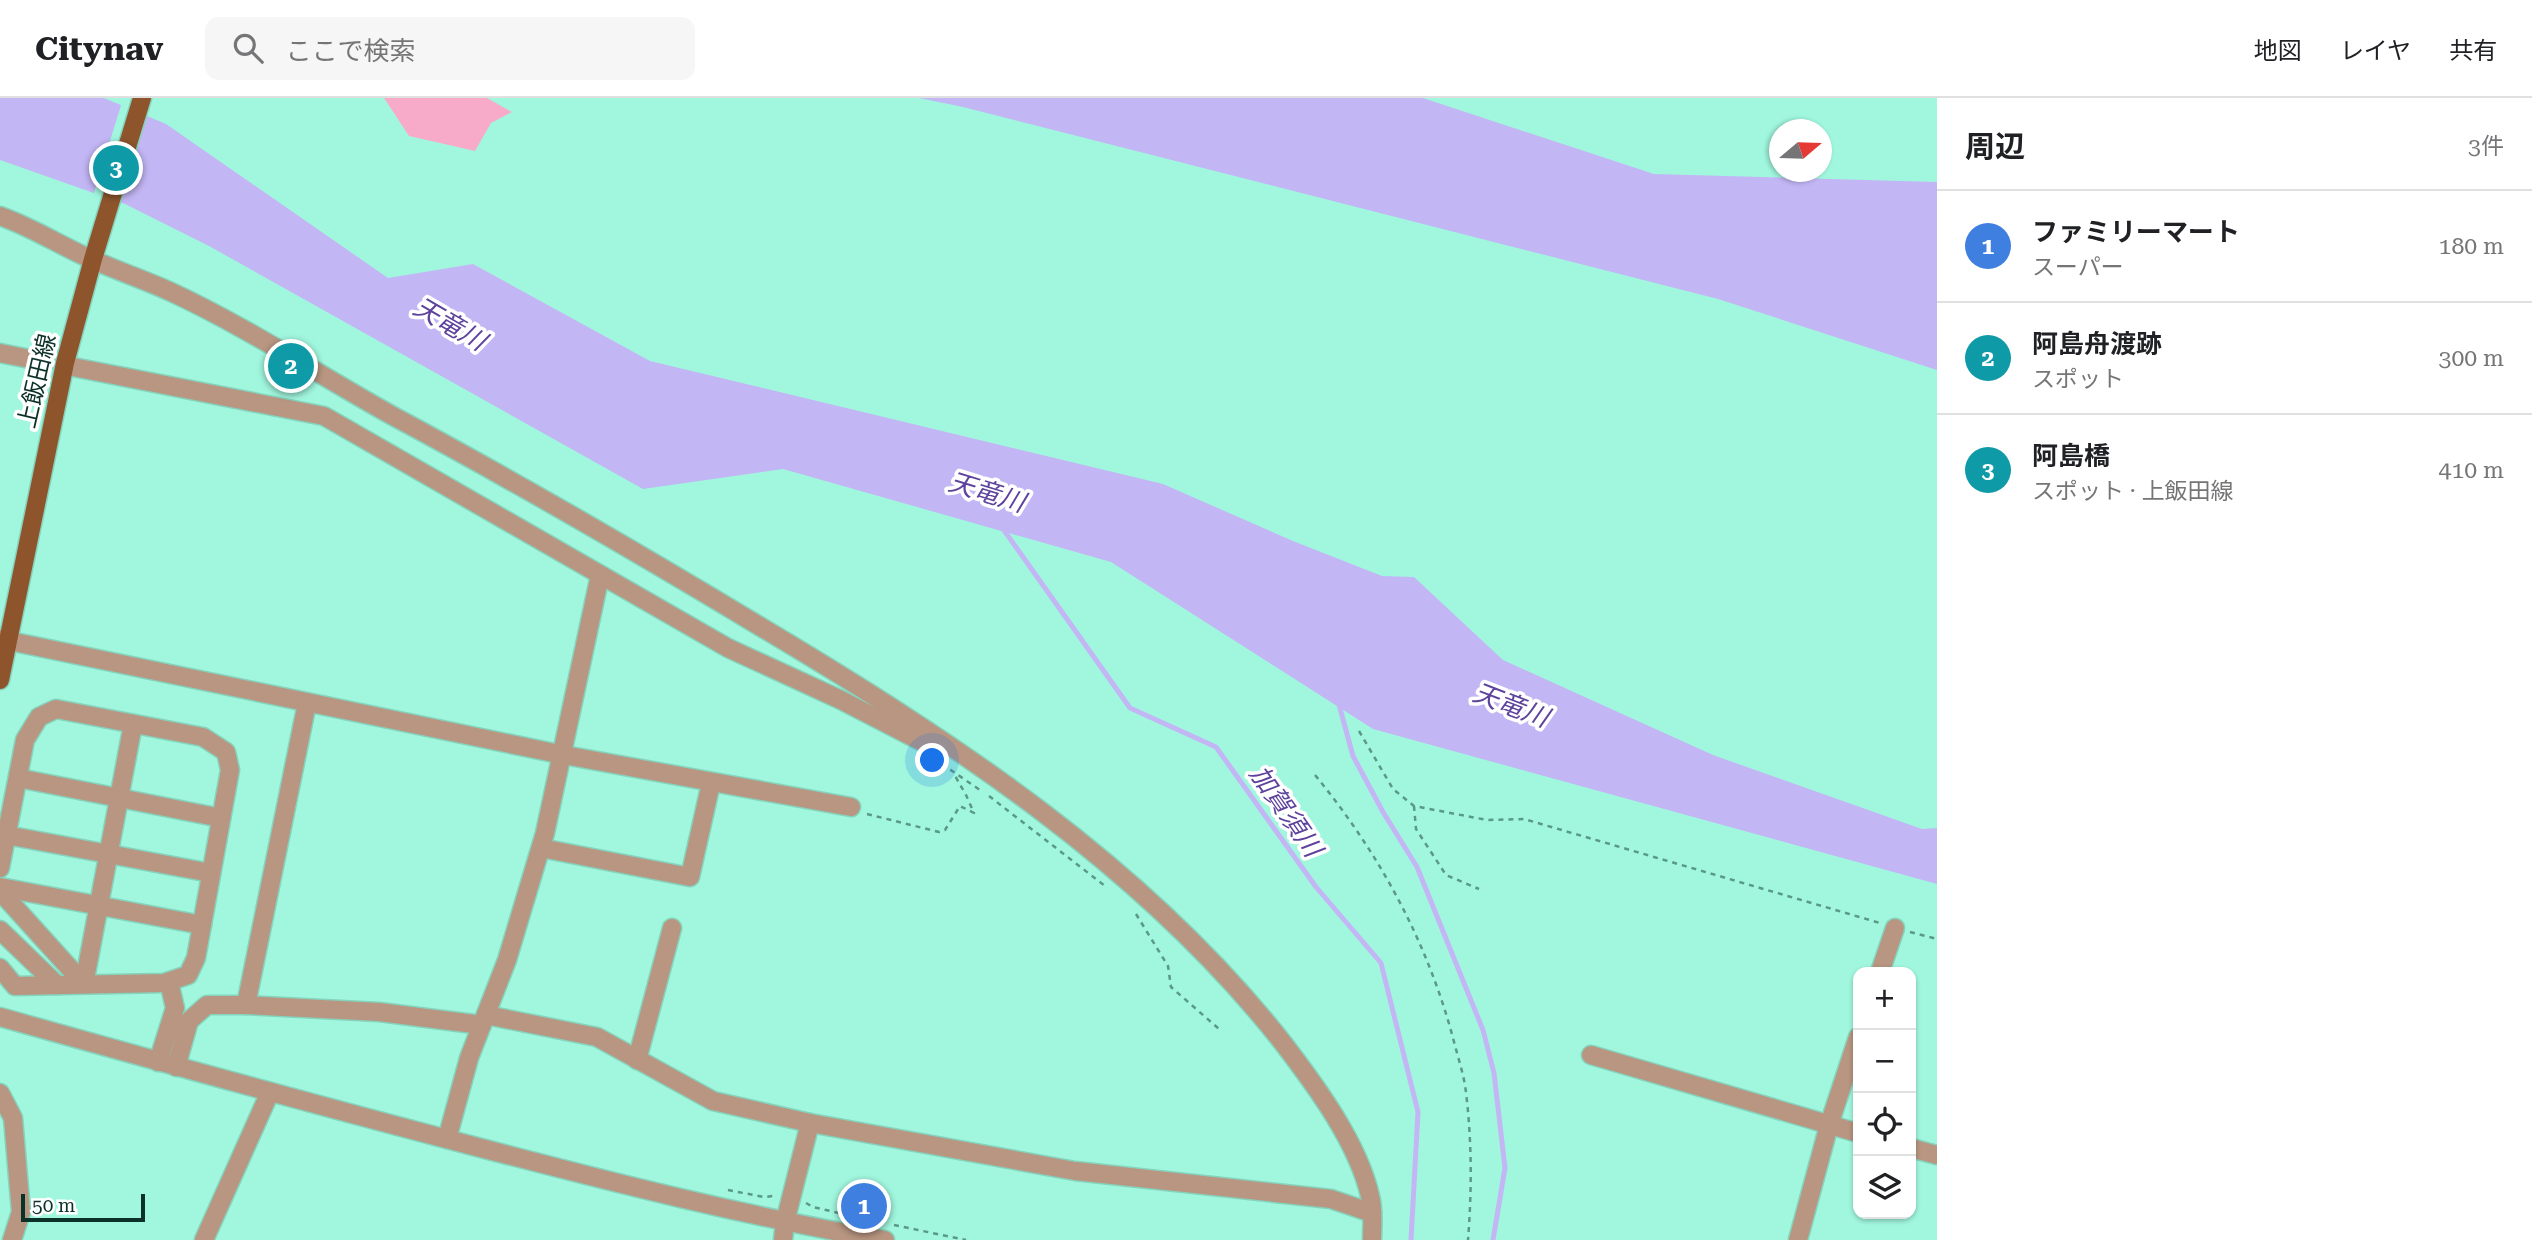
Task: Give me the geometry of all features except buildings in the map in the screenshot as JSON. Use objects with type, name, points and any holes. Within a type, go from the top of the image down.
[{"type":"main road","name":"上飯田線","points":[[0,680],[4,640],[52,419],[95,251],[142,98]]},
{"type":"street","points":[[0,216],[95,251],[495,471],[841,674],[955,748],[1098,856],[1188,935],[1255,1008],[1305,1071],[1339,1126],[1362,1171],[1372,1201],[1373,1240]]},
{"type":"street","points":[[0,353],[45,362]]},
{"type":"street","points":[[73,367],[324,416],[728,648],[841,700],[932,747],[955,748]]},
{"type":"street","points":[[447,1139],[469,1058],[507,960],[541,849],[564,755],[600,575]]},
{"type":"street","points":[[4,640],[564,755],[851,807]]},
{"type":"street","points":[[246,1005],[307,703]]},
{"type":"street","points":[[0,868],[25,740],[39,717],[56,709],[133,723],[203,737],[226,752],[230,770],[196,958],[188,975],[169,982],[15,986],[0,968]]},
{"type":"street","points":[[84,984],[133,723]]},
{"type":"street","points":[[18,778],[221,818]]},
{"type":"street","points":[[541,849],[690,877],[711,783]]},
{"type":"street","points":[[6,835],[211,873]]},
{"type":"street","points":[[0,889],[202,925]]},
{"type":"street","points":[[0,889],[84,984]]},
{"type":"street","points":[[637,1060],[672,928]]},
{"type":"street","points":[[1882,967],[1895,928]]},
{"type":"street","points":[[0,930],[57,985]]},
{"type":"street","points":[[158,1062],[175,1008],[169,982]]},
{"type":"street","points":[[176,1067],[189,1021],[207,1005],[379,1012],[484,1020],[597,1037],[713,1101],[810,1123],[1075,1171],[1331,1199],[1372,1213]]},
{"type":"street","points":[[0,1017],[784,1231],[885,1240]]},
{"type":"street","points":[[1798,1240],[1829,1125],[1853,1052]]},
{"type":"street","points":[[1591,1055],[1853,1132]]},
{"type":"street","points":[[204,1240],[270,1092]]},
{"type":"street","points":[[3,1101],[13,1118],[21,1212],[12,1240]]},
{"type":"street","points":[[784,1231],[810,1123]]},
{"type":"street","points":[[1916,1149],[1937,1155]]},
{"type":"path","points":[[1359,731],[1393,789],[1413,806],[1487,820],[1524,819],[1937,939]]},
{"type":"path","points":[[941,764],[984,792],[1114,894]]},
{"type":"path","points":[[851,807],[864,813],[939,832],[945,830],[960,806],[974,813],[952,771]]},
{"type":"path","points":[[1315,775],[1374,855],[1403,907],[1444,1007],[1464,1083],[1469,1130],[1468,1240]]},
{"type":"path","points":[[1413,806],[1416,829],[1446,875],[1479,889]]},
{"type":"path","points":[[1135,912],[1168,966],[1171,987],[1219,1029]]},
{"type":"shaded area","points":[[384,98],[487,98],[512,112],[491,123],[475,151],[409,136]]},
{"type":"water","name":"天竜川","points":[[0,98],[104,98],[166,124],[388,278],[473,264],[650,361],[1163,484],[1293,541],[1382,576],[1414,577],[1503,660],[1713,755],[1922,829],[1937,828],[1937,884],[1373,729],[1111,562],[783,469],[643,489],[209,246],[125,204],[0,160]]},
{"type":"water","points":[[919,98],[1423,98],[1654,174],[1769,177],[1769,182],[1832,182],[1832,179],[1937,182],[1937,370],[1718,299]]},
{"type":"pier","points":[[122,102],[147,112],[119,205],[93,196]]},
{"type":"waterway","name":"加賀須川","points":[[1001,526],[1130,708],[1216,747],[1316,887],[1381,963],[1418,1112],[1411,1240]]},
{"type":"waterway","points":[[1338,701],[1353,756],[1417,867],[1483,1030],[1494,1073],[1505,1168],[1493,1240]]},
{"type":"place","name":"阿島橋","points":[[116,168]]},
{"type":"place","name":"阿島舟渡跡","points":[[291,366]]},
{"type":"place","name":"ファミリーマート","points":[[864,1206]]}]
